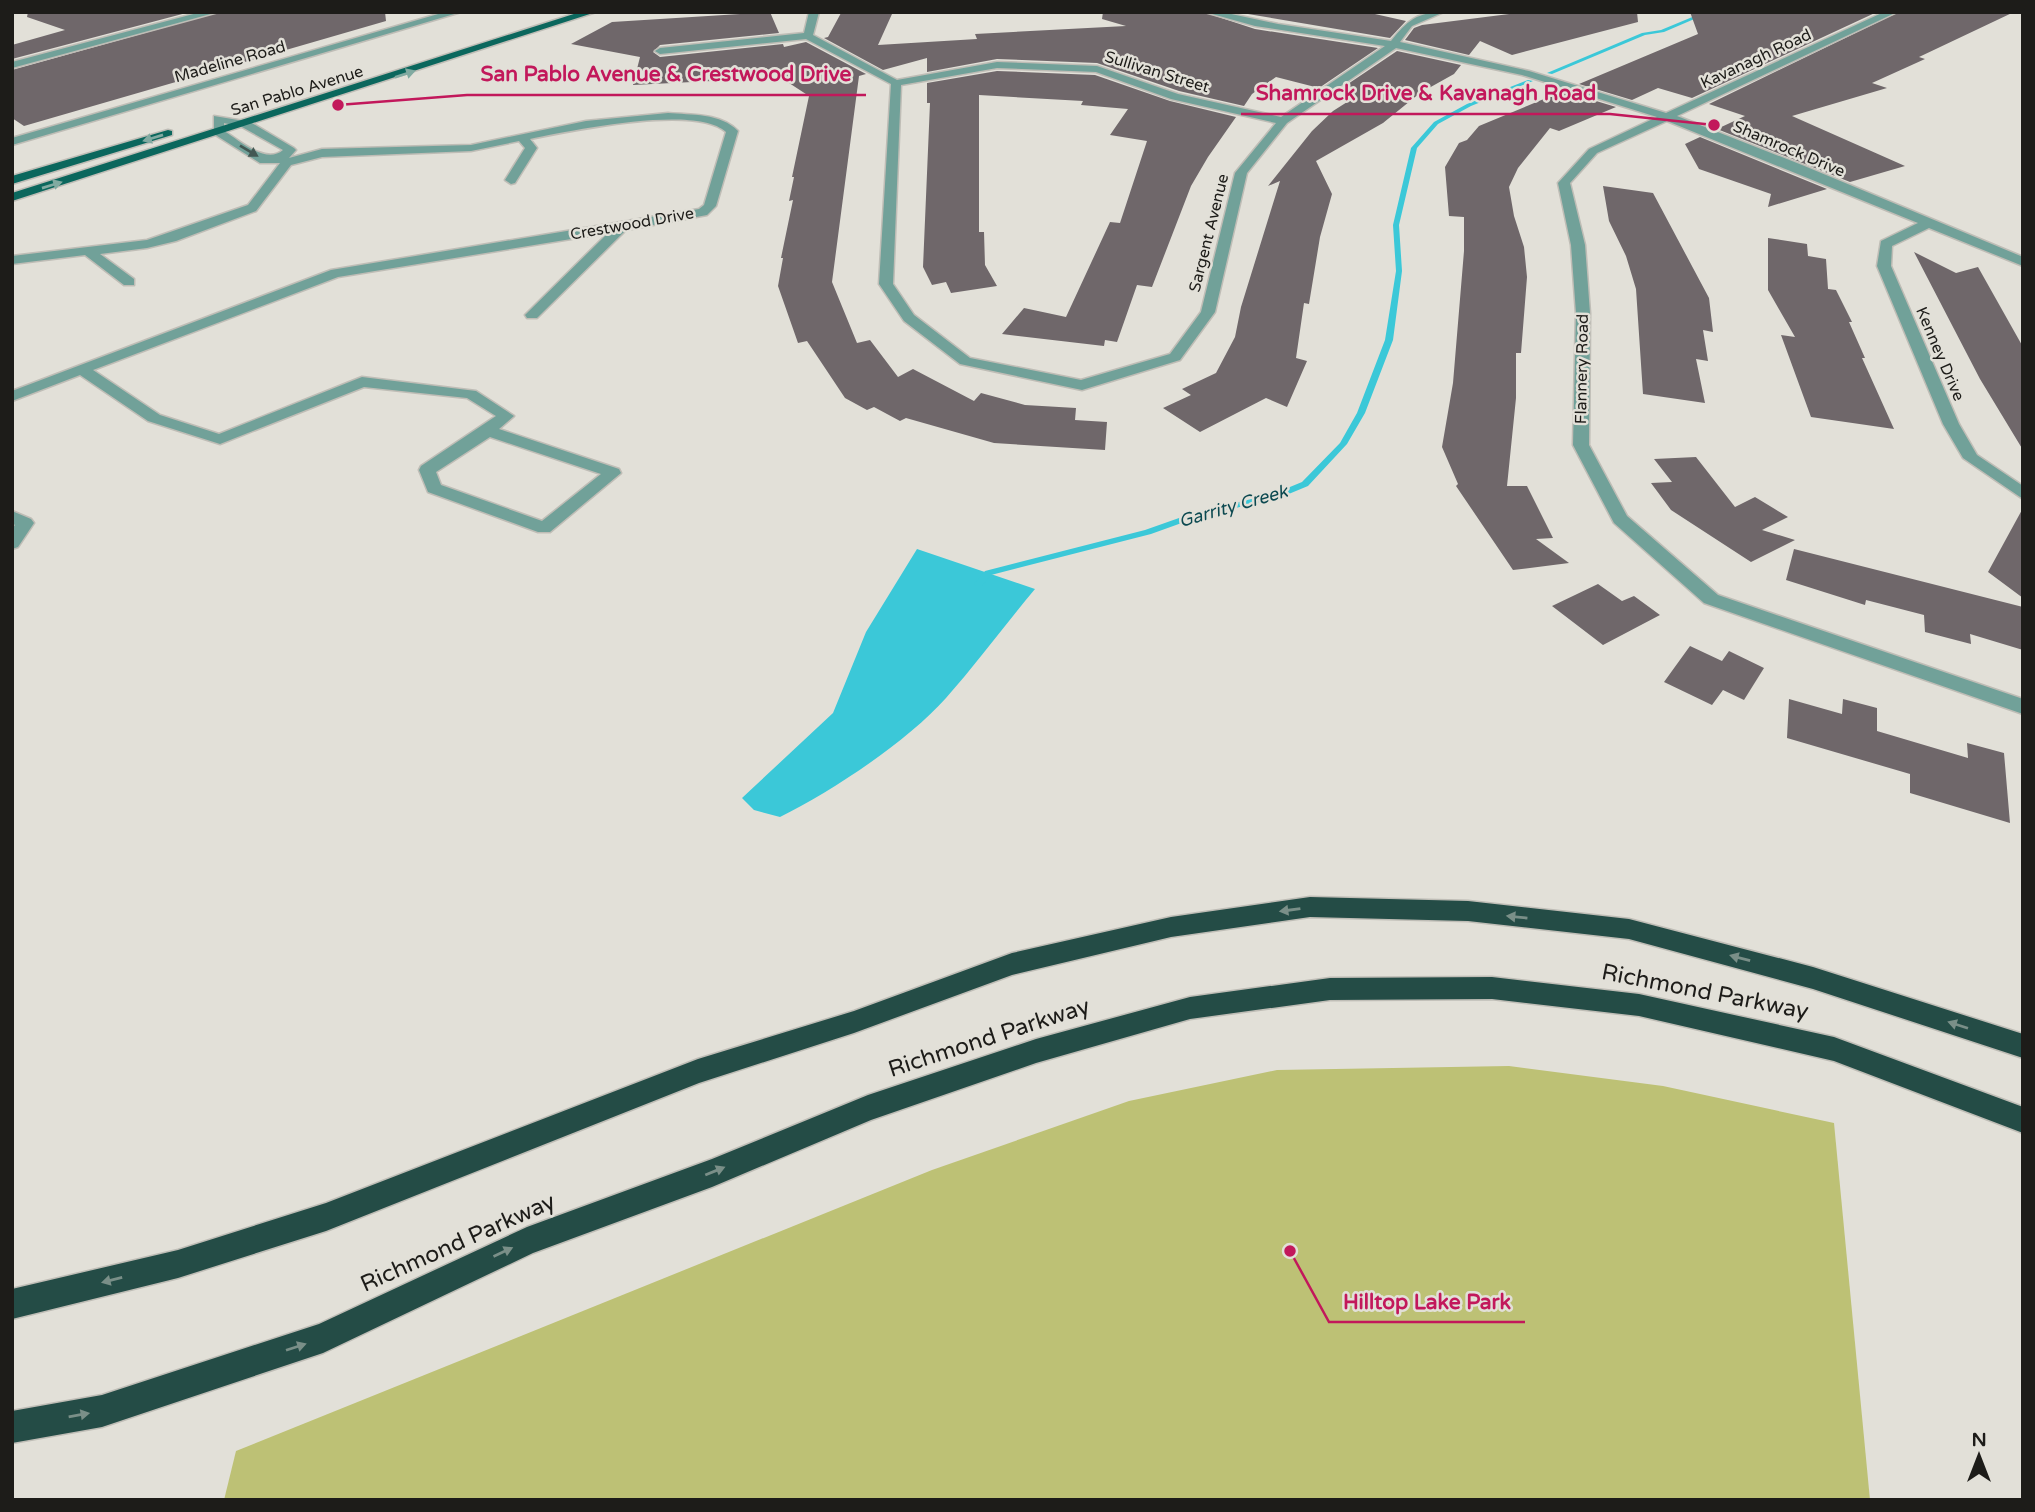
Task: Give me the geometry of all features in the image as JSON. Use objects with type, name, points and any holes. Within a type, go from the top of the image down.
[{"type":"highway","name":"Richmond Parkway","points":[[12,1304],[178,1264],[326,1217],[698,1071],[854,1022],[1012,964],[1171,927],[1310,907],[1468,911],[1629,929],[1814,978],[2023,1046]]},
{"type":"highway","name":"Richmond Parkway","points":[[12,1427],[102,1411],[323,1338],[527,1241],[712,1172],[868,1108],[1036,1051],[1190,1008],[1330,989],[1479,988],[1639,1004],[1834,1049],[2023,1120]]},
{"type":"main road","name":"San Pablo Avenue","points":[[192,126],[560,12]]},
{"type":"main road","name":"San Pablo Avenue","points":[[12,197],[591,12]]},
{"type":"main road","points":[[12,180],[178,130]]},
{"type":"street","points":[[12,65],[213,12]]},
{"type":"street","name":"Madeline Road","points":[[12,142],[456,12]]},
{"type":"street","points":[[808,36],[814,12]]},
{"type":"street","name":"Shamrock Drive","points":[[1210,12],[1238,20],[1394,44],[1498,66],[1671,116],[2023,262]]},
{"type":"street","name":"Sargent Avenue","points":[[896,83],[886,284],[909,318],[965,361],[1082,385],[1175,357],[1208,312],[1241,173],[1283,121],[1394,44],[1409,24],[1439,12]]},
{"type":"street","name":"Kavanagh Road","points":[[1671,116],[1892,12]]},
{"type":"street","points":[[660,51],[808,36],[896,83]]},
{"type":"street","name":"Sullivan Street","points":[[896,83],[997,65],[1097,69],[1175,97],[1283,121]]},
{"type":"street","name":"Flannery Road","points":[[1671,116],[1593,151],[1564,183],[1578,245],[1583,313],[1581,445],[1619,519],[1711,599],[2023,707]]},
{"type":"street","name":"Crestwood Drive","points":[[12,396],[336,273],[695,215],[708,209],[732,137],[729,127],[700,117],[668,117],[586,124],[471,148],[322,153],[284,160],[264,160],[218,132]]},
{"type":"street","points":[[12,260],[159,242],[246,211],[257,204],[290,150],[246,124],[218,118],[218,132]]},
{"type":"street","points":[[511,180],[531,148],[522,137]]},
{"type":"street","name":"Kenney Drive","points":[[1927,224],[1886,244],[1884,265],[1951,424],[1971,458],[2023,494]]},
{"type":"street","points":[[532,315],[622,227]]},
{"type":"street","points":[[88,251],[129,282]]},
{"type":"street","points":[[83,370],[155,418],[220,439],[362,382],[471,394],[506,416],[474,443],[427,470],[434,488],[544,528],[613,473],[489,431]]},
{"type":"street","points":[[12,516],[25,523],[12,543]]},
{"type":"green space","points":[[1509,1066],[1663,1086],[1834,1123],[1870,1500],[224,1500],[236,1451],[932,1170],[1129,1101],[1277,1070]]},
{"type":"water","points":[[917,549],[1035,589],[946,698],[890,748],[845,780],[780,817],[754,810],[742,798],[833,713],[866,632]]},
{"type":"building","points":[[28,12],[190,12],[12,59],[12,45],[65,30],[27,17]]},
{"type":"building","points":[[220,12],[385,12],[386,21],[24,126],[12,118],[12,70]]},
{"type":"building","points":[[770,12],[779,33],[660,45],[653,52],[660,57],[783,44],[784,47],[806,42],[866,74],[859,76],[832,282],[857,343],[870,340],[898,377],[913,369],[974,401],[981,393],[1025,405],[1076,408],[1075,420],[1107,422],[1105,450],[994,443],[906,418],[900,421],[874,407],[867,410],[845,398],[807,341],[798,343],[778,286],[793,200],[789,201],[792,177],[809,96],[766,68],[720,71],[709,74],[712,81],[633,85],[640,57],[571,44],[612,22]]},
{"type":"building","points":[[1103,12],[1203,12],[1255,29],[1378,48],[1319,88],[1276,77],[1252,94],[1244,106],[1179,91],[1097,63],[997,59],[927,72],[927,58],[883,70],[824,38],[828,37],[841,13],[892,14],[878,45],[977,39],[975,34],[1126,26],[1102,19]]},
{"type":"building","points":[[1236,12],[1366,12],[1406,21],[1390,38]]},
{"type":"building","points":[[1525,12],[1637,12],[1638,22],[1512,55],[1480,41],[1469,55],[1405,40],[1414,28],[1422,25]]},
{"type":"building","points":[[1690,12],[1877,12],[1692,98],[1658,88],[1632,100],[1579,84],[1698,34]]},
{"type":"building","points":[[1899,12],[2014,12],[1919,57],[1925,59],[1872,83],[1887,88],[1792,116],[1905,166],[1850,182],[1717,129],[1745,116],[1709,104]]},
{"type":"building","points":[[1397,51],[1461,65],[1454,74],[1420,93],[1383,123],[1316,161],[1332,194],[1320,237],[1309,304],[1304,303],[1296,358],[1307,361],[1287,407],[1266,398],[1200,432],[1163,408],[1191,395],[1182,389],[1216,373],[1235,337],[1241,307],[1280,181],[1268,186],[1312,131],[1333,111],[1355,97],[1336,92]]},
{"type":"building","points":[[997,71],[1095,75],[1170,101],[1236,117],[1191,186],[1152,287],[1137,285],[1117,342],[1105,340],[1104,346],[1002,334],[1024,308],[1066,317],[1110,222],[1120,223],[1147,141],[1110,135],[1128,109],[1081,105],[1083,101],[979,95],[979,232],[984,232],[985,265],[997,286],[951,293],[946,282],[932,285],[923,267],[930,103],[927,103],[927,83]]},
{"type":"building","points":[[1563,91],[1616,107],[1559,131],[1550,128],[1518,168],[1509,187],[1514,216],[1524,247],[1527,277],[1521,353],[1516,353],[1516,398],[1507,486],[1527,486],[1553,538],[1536,539],[1569,563],[1513,570],[1456,486],[1458,484],[1442,447],[1453,383],[1464,251],[1464,217],[1449,216],[1445,167],[1459,143],[1467,140],[1479,126]]},
{"type":"building","points":[[1700,137],[1827,189],[1768,207],[1771,194],[1699,169],[1685,144]]},
{"type":"building","points":[[1603,186],[1653,193],[1709,298],[1713,332],[1703,330],[1708,361],[1696,359],[1705,403],[1643,394],[1636,289],[1626,256],[1609,221]]},
{"type":"building","points":[[1768,238],[1807,244],[1808,256],[1826,259],[1828,289],[1836,290],[1852,322],[1849,322],[1865,358],[1862,358],[1894,429],[1811,417],[1781,335],[1795,337],[1768,290]]},
{"type":"building","points":[[1914,252],[1956,273],[1978,267],[2023,347],[2023,450],[1980,379]]},
{"type":"building","points":[[1696,457],[1735,507],[1755,497],[1788,517],[1762,530],[1795,540],[1751,562],[1671,510],[1651,483],[1672,482],[1654,459]]},
{"type":"building","points":[[2023,508],[2023,598],[1988,572]]},
{"type":"building","points":[[1794,549],[2023,607],[2023,650],[1970,634],[1971,644],[1925,632],[1924,615],[1866,600],[1865,605],[1786,580]]},
{"type":"building","points":[[1598,584],[1622,601],[1634,596],[1660,615],[1603,645],[1552,606]]},
{"type":"building","points":[[1690,646],[1722,661],[1729,651],[1764,668],[1744,700],[1723,690],[1712,705],[1664,682]]},
{"type":"building","points":[[1789,699],[1842,714],[1843,699],[1877,708],[1877,731],[1968,758],[1967,743],[2004,753],[2010,823],[1910,793],[1910,774],[1787,738]]},
{"type":"waterway","name":"Garrity Creek","points":[[1550,73],[1644,34],[1662,31],[1704,14]]},
{"type":"waterway","name":"Garrity Creek","points":[[979,584],[988,573],[1148,532],[1199,514],[1276,496],[1305,484],[1343,444],[1361,413],[1389,340],[1399,271],[1396,225],[1414,148],[1436,123],[1469,105],[1530,81]]},
{"type":"place","name":"San Pablo Avenue & Crestwood Drive","points":[[338,105]]},
{"type":"place","name":"Shamrock Drive & Kavanagh Road","points":[[1714,125]]},
{"type":"place","name":"Hilltop Lake Park","points":[[1290,1251]]}]
